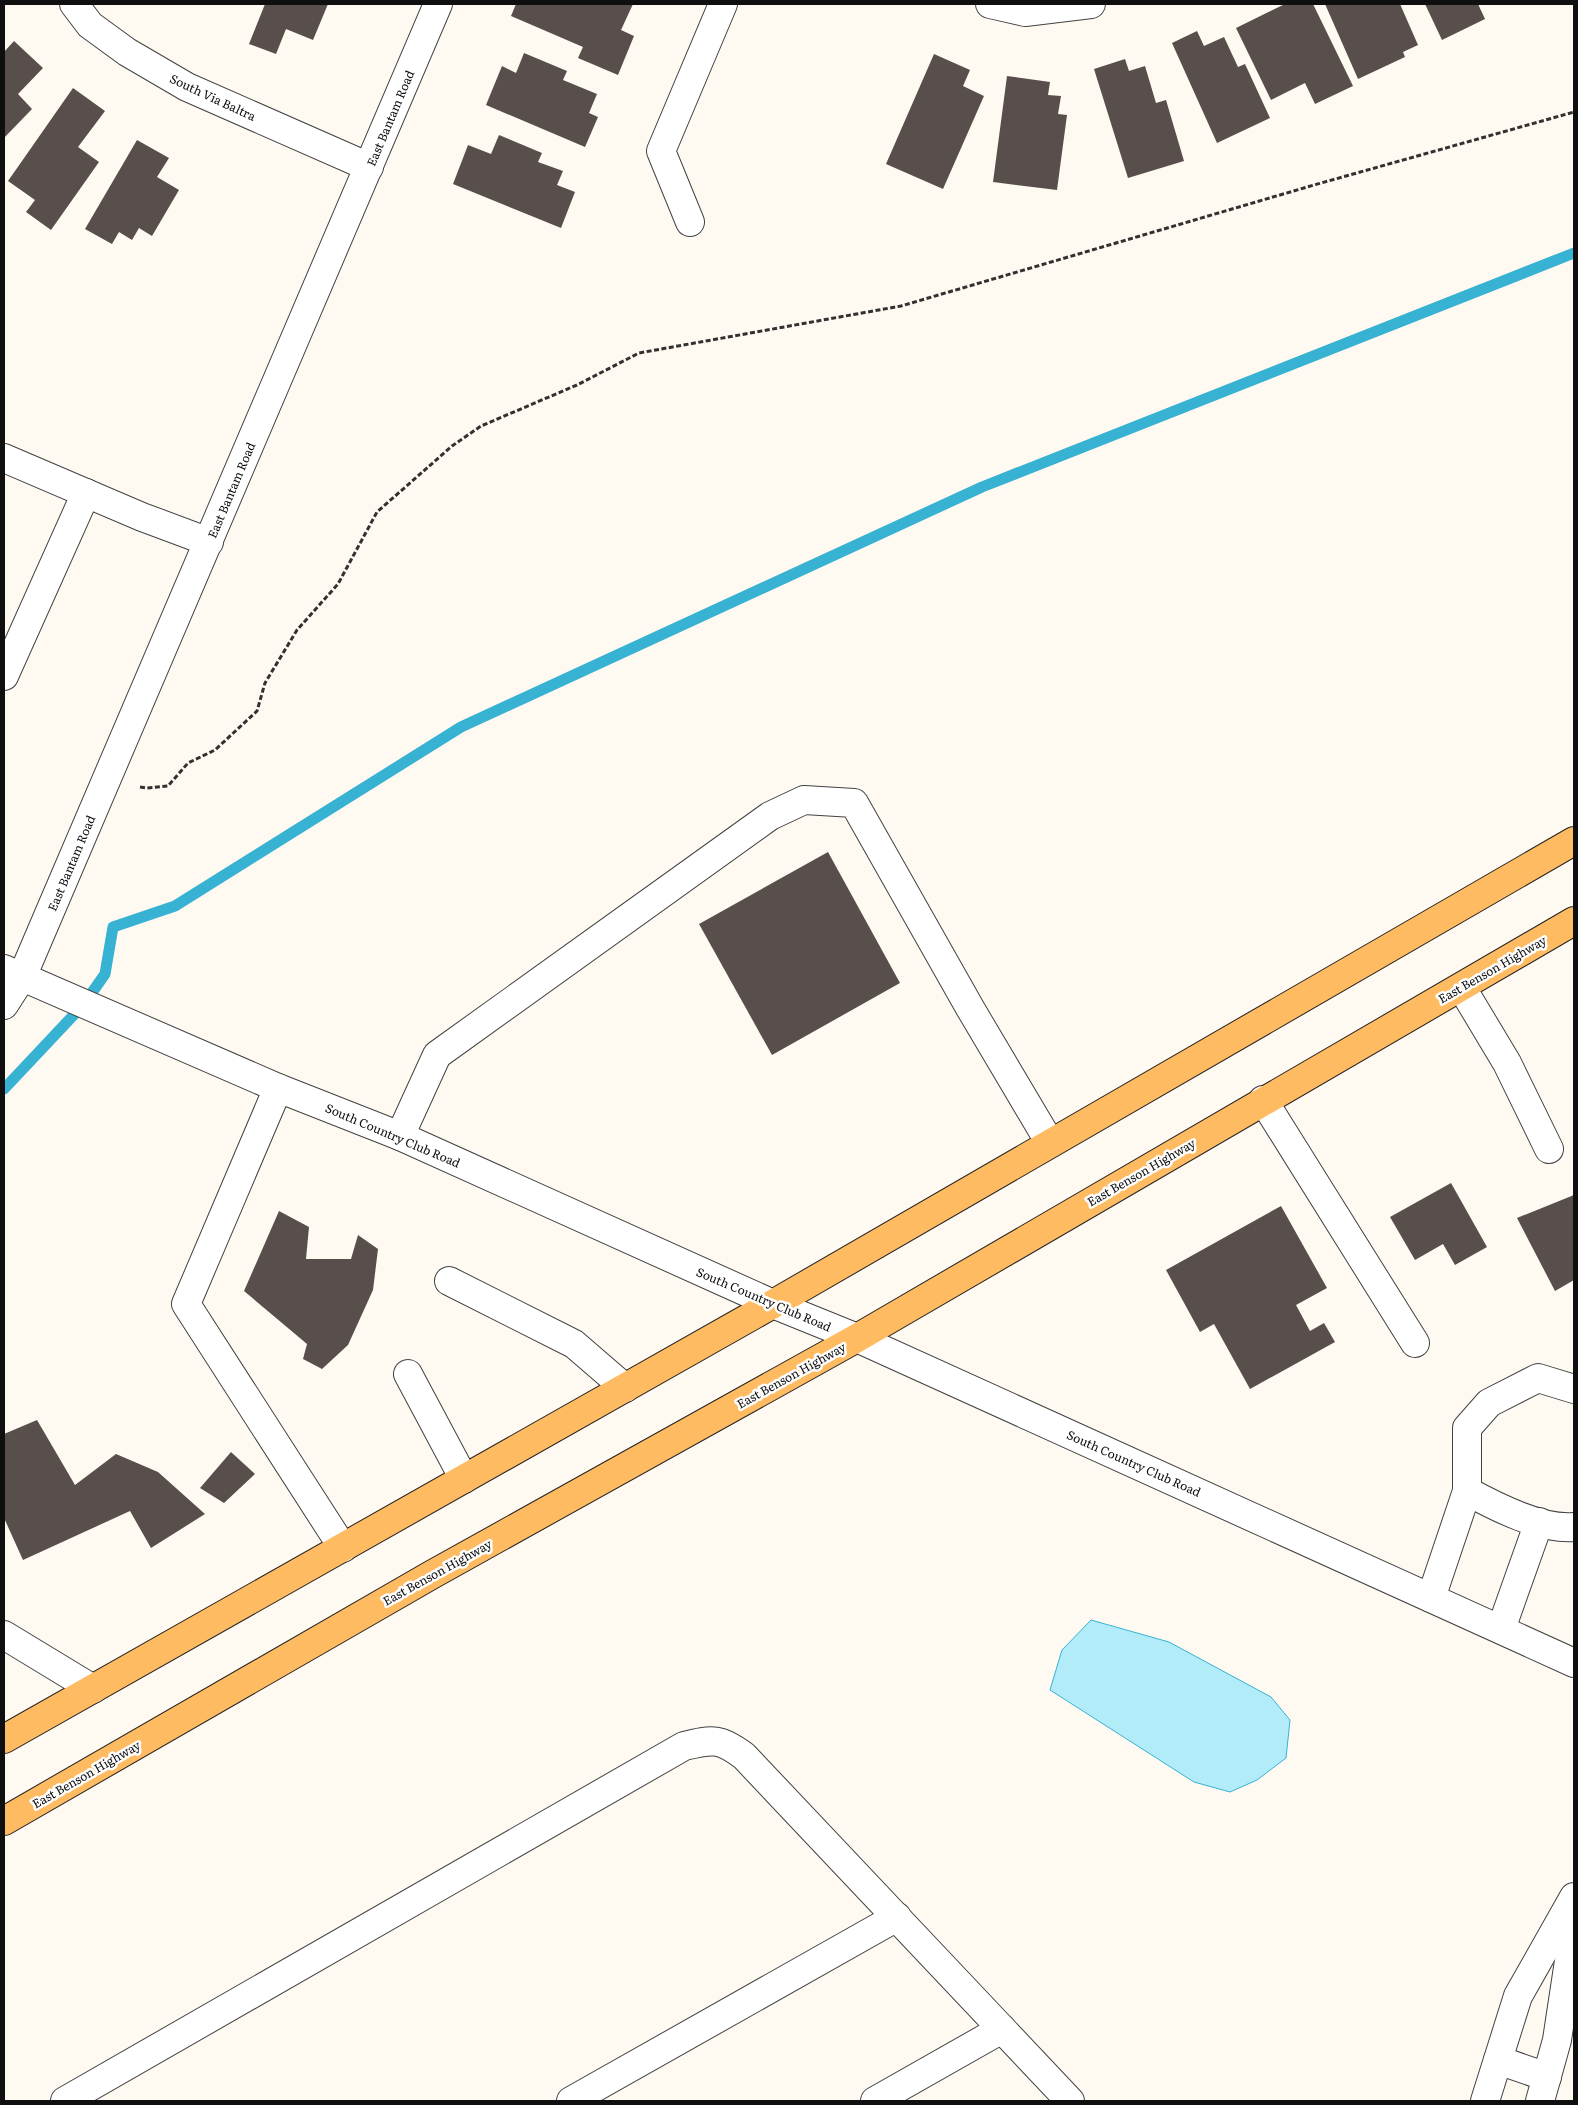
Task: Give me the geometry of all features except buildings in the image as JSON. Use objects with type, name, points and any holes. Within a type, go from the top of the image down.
[{"type":"main road","points":[[4,1740],[773,1304],[1574,841]]},
{"type":"main road","name":"East Benson Highway","points":[[4,1821],[433,1574],[857,1338],[1264,1100],[1462,988],[1574,921]]},
{"type":"street","name":"South Via Baltra","points":[[74,4],[90,25],[127,52],[187,88],[369,167]]},
{"type":"street","name":"East Bantam Road","points":[[4,1005],[13,973],[107,780],[438,4]]},
{"type":"street","points":[[690,222],[662,151],[723,4]]},
{"type":"street","points":[[990,4],[1025,12],[1091,4]]},
{"type":"street","points":[[4,458],[208,542]]},
{"type":"street","points":[[4,676],[86,493]]},
{"type":"street","points":[[400,1136],[437,1055],[770,816],[804,800],[854,803],[970,1008],[1050,1143]]},
{"type":"street","name":"South Country Club Road","points":[[13,973],[278,1088],[400,1136],[773,1304],[857,1338],[1574,1662]]},
{"type":"street","points":[[1462,988],[1506,1063],[1549,1149]]},
{"type":"street","points":[[278,1088],[186,1304],[343,1548]]},
{"type":"street","points":[[1264,1100],[1415,1343]]},
{"type":"street","points":[[449,1281],[574,1344],[625,1388]]},
{"type":"street","points":[[408,1374],[464,1479]]},
{"type":"street","points":[[1431,1598],[1468,1491],[1467,1428],[1489,1403],[1538,1378],[1574,1389]]},
{"type":"street","points":[[1468,1491],[1507,1512],[1539,1522],[1574,1528]]},
{"type":"street","points":[[1501,1629],[1539,1522]]},
{"type":"street","points":[[4,1635],[94,1689]]},
{"type":"street","points":[[65,2101],[684,1746],[702,1741],[719,1741],[744,1756],[1070,2101]]},
{"type":"street","points":[[1485,2101],[1518,1996],[1574,1897]]},
{"type":"street","points":[[571,2101],[896,1917]]},
{"type":"street","points":[[1498,2060],[1543,2089],[1557,2040],[1574,1928]]},
{"type":"street","points":[[876,2101],[1002,2029]]},
{"type":"path","points":[[107,780],[147,788],[168,786],[188,763],[215,750],[257,711],[265,683],[297,630],[338,584],[377,512],[452,446],[481,426],[577,385],[639,353],[900,306],[1314,185],[1574,112]]},
{"type":"water","points":[[1091,1620],[1169,1642],[1271,1697],[1290,1720],[1286,1758],[1257,1780],[1230,1792],[1194,1782],[1050,1690],[1062,1650]]},
{"type":"waterway","points":[[4,1089],[84,1004],[105,974],[113,927],[175,906],[461,727],[982,487],[1574,253]]}]
